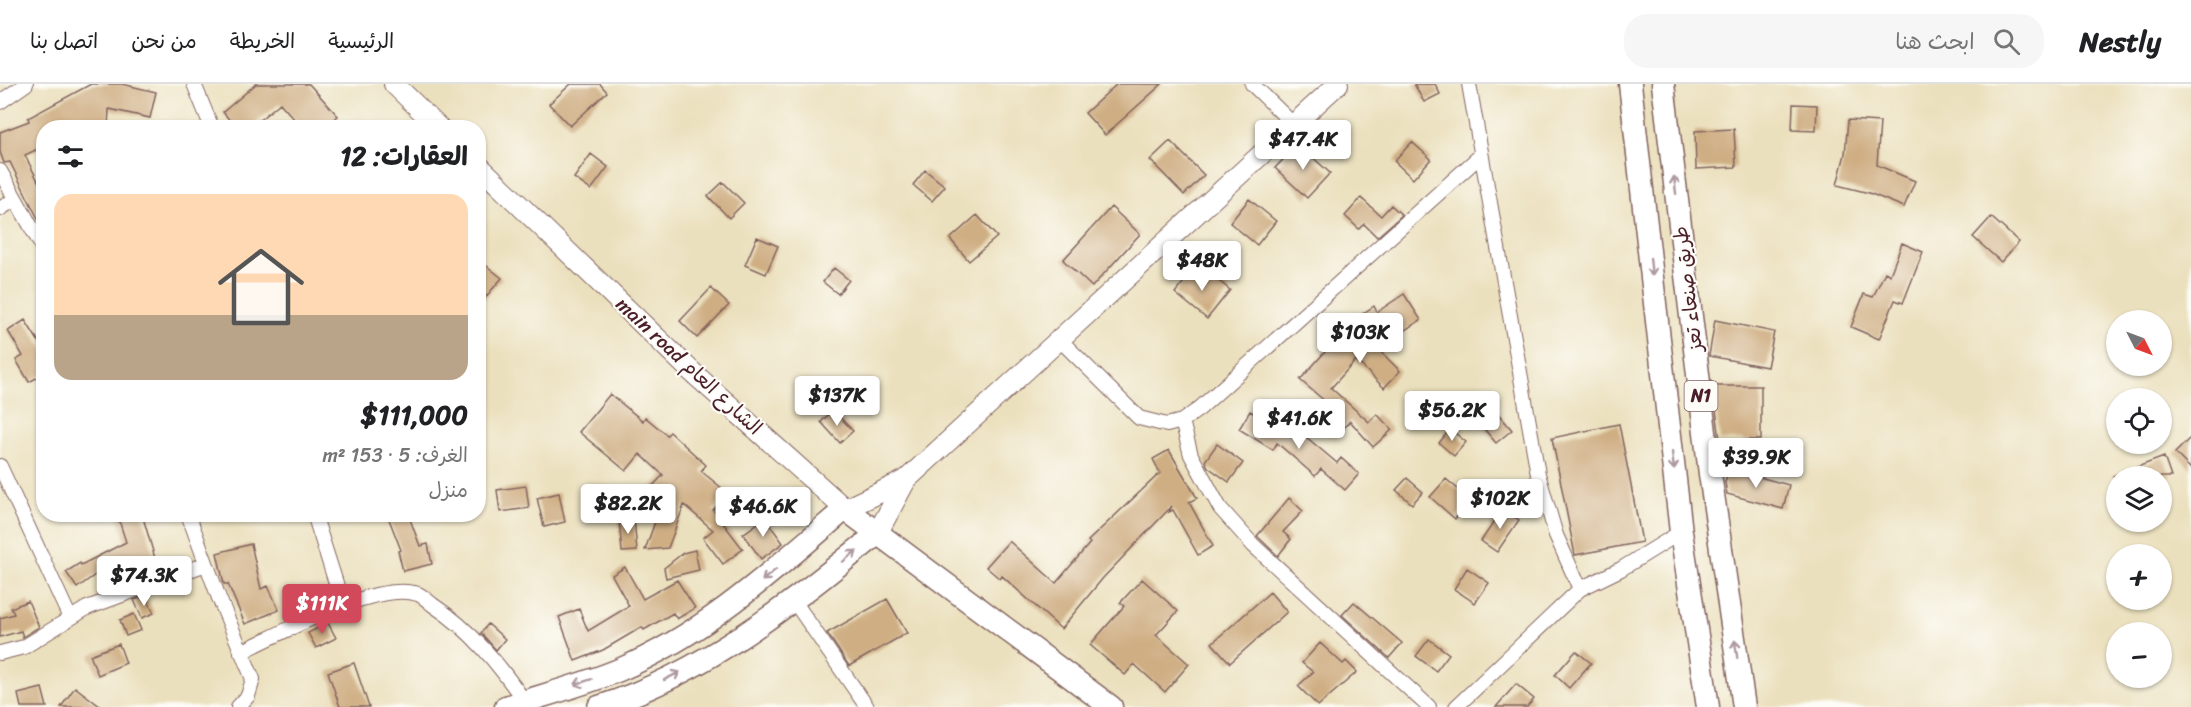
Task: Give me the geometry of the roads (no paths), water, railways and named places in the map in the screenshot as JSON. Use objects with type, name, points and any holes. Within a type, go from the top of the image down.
[{"type":"highway","name":"طريق صنعاء تعز","points":[[1630,84],[1681,532],[1708,707]]},
{"type":"highway","name":"طريق صنعاء تعز","points":[[1663,84],[1710,474],[1744,707]]},
{"type":"highway","name":"main road الشارع العام","points":[[844,509],[1111,707]]},
{"type":"highway","points":[[515,704],[620,670],[701,626],[768,576],[844,509]]},
{"type":"highway","points":[[599,707],[631,697],[720,652],[794,601],[877,534]]},
{"type":"highway","points":[[620,670],[631,697]]},
{"type":"main road","points":[[394,84],[431,120]]},
{"type":"main road","points":[[844,509],[906,480],[1338,84]]},
{"type":"main road","name":"main road الشارع العام","points":[[486,173],[691,371],[844,509]]},
{"type":"main road","points":[[877,534],[906,480]]},
{"type":"street","points":[[0,102],[26,84]]},
{"type":"street","points":[[194,84],[209,120]]},
{"type":"street","points":[[1252,84],[1294,125]]},
{"type":"street","points":[[1469,84],[1538,474],[1557,536],[1580,589]]},
{"type":"street","points":[[1059,339],[1139,418],[1167,425],[1182,421],[1199,409],[1480,156]]},
{"type":"street","points":[[0,171],[36,236]]},
{"type":"street","points":[[0,209],[15,199]]},
{"type":"street","points":[[1182,421],[1191,455],[1220,508],[1253,545],[1429,707]]},
{"type":"street","points":[[0,466],[70,618]]},
{"type":"street","points":[[191,522],[253,679],[248,696],[238,707]]},
{"type":"street","points":[[317,522],[343,605]]},
{"type":"street","points":[[1456,707],[1580,589],[1621,569],[1681,532]]},
{"type":"street","points":[[0,653],[24,647],[87,608],[206,564]]},
{"type":"street","points":[[241,652],[343,605],[380,593],[417,594],[459,622],[505,672],[515,704]]},
{"type":"street","points":[[794,601],[867,707]]}]
